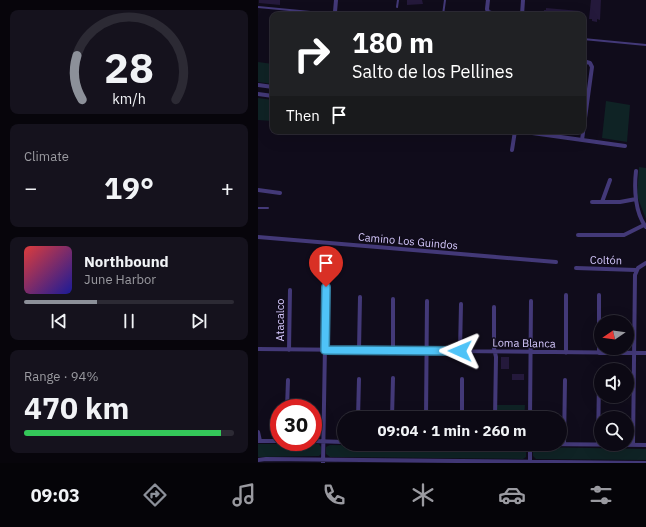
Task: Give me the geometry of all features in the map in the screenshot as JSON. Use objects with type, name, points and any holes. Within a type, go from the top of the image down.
[{"type":"street","points":[[336,0],[336,12]]},
{"type":"street","points":[[488,0],[488,12]]},
{"type":"street","points":[[522,12],[523,0]]},
{"type":"street","points":[[586,62],[592,67],[586,111]]},
{"type":"street","points":[[258,85],[270,87]]},
{"type":"street","points":[[258,94],[270,96]]},
{"type":"street","points":[[512,150],[515,134]]},
{"type":"street","points":[[553,134],[625,146]]},
{"type":"street","points":[[582,140],[583,134]]},
{"type":"street","points":[[578,235],[622,236],[645,226],[638,209],[636,199],[634,185],[636,171]]},
{"type":"street","points":[[602,202],[610,180]]},
{"type":"street","points":[[258,190],[280,193]]},
{"type":"street","points":[[592,202],[620,202],[636,199]]},
{"type":"street","name":"Camino Los Guindos","points":[[258,237],[556,262]]},
{"type":"street","points":[[634,353],[635,275],[636,270],[646,263]]},
{"type":"street","name":"Coltón","points":[[576,268],[636,270]]},
{"type":"street","points":[[323,461],[326,287]]},
{"type":"street","name":"Atacalco","points":[[289,350],[290,290]]},
{"type":"street","points":[[566,294],[566,352]]},
{"type":"street","points":[[599,295],[599,315]]},
{"type":"street","points":[[359,350],[360,297]]},
{"type":"street","points":[[393,351],[394,299]]},
{"type":"street","points":[[426,411],[427,301]]},
{"type":"street","points":[[530,411],[532,302]]},
{"type":"street","points":[[460,351],[461,304]]},
{"type":"street","points":[[494,307],[494,348],[496,357],[495,411]]},
{"type":"street","name":"Loma Blanca","points":[[258,349],[594,353]]},
{"type":"street","name":"Loma Blanca","points":[[634,353],[646,353]]},
{"type":"street","points":[[633,411],[634,355]]},
{"type":"street","points":[[392,411],[393,378]]},
{"type":"street","points":[[358,411],[359,379]]},
{"type":"street","points":[[462,379],[462,411]]},
{"type":"street","points":[[287,399],[288,380]]},
{"type":"street","points":[[565,380],[565,411]]},
{"type":"street","points":[[258,432],[259,441],[270,441]]},
{"type":"street","points":[[324,441],[337,442]]},
{"type":"street","points":[[567,444],[594,445]]},
{"type":"street","points":[[634,445],[646,445]]},
{"type":"street","points":[[530,451],[530,462]]},
{"type":"street","points":[[258,460],[646,463]]},
{"type":"lane","points":[[398,0],[398,7]]},
{"type":"lane","points":[[443,12],[444,0]]},
{"type":"lane","points":[[258,7],[310,12]]},
{"type":"lane","points":[[586,39],[646,45]]},
{"type":"lane","points":[[258,208],[268,208]]},
{"type":"green space","points":[[258,62],[270,64],[270,84],[258,82]]},
{"type":"green space","points":[[258,98],[270,100],[270,121],[258,120]]},
{"type":"green space","points":[[606,101],[630,105],[627,142],[602,138]]},
{"type":"green space","points":[[639,167],[646,168],[646,219],[637,196]]},
{"type":"green space","points":[[496,405],[525,405],[525,411],[496,411]]},
{"type":"green space","points":[[258,444],[270,444],[270,451],[321,451],[319,456],[258,457]]},
{"type":"green space","points":[[330,445],[337,445],[337,451],[526,451],[526,457],[523,459],[330,457],[326,454],[326,447]]},
{"type":"green space","points":[[567,448],[594,448],[594,451],[634,451],[634,449],[646,449],[646,460],[536,459],[533,456],[533,451],[567,451]]},
{"type":"building","points":[[259,0],[280,0],[280,5],[259,3]]},
{"type":"building","points":[[407,0],[422,0],[423,4],[407,5]]},
{"type":"building","points":[[591,0],[601,0],[600,20],[597,19],[597,22],[589,19]]},
{"type":"building","points":[[546,8],[580,11],[544,12],[544,10],[546,10]]},
{"type":"building","points":[[501,357],[509,357],[509,369],[501,369]]},
{"type":"building","points":[[512,374],[524,374],[524,380],[512,380]]},
{"type":"route","points":[[326,287],[325,350],[460,351]]}]
